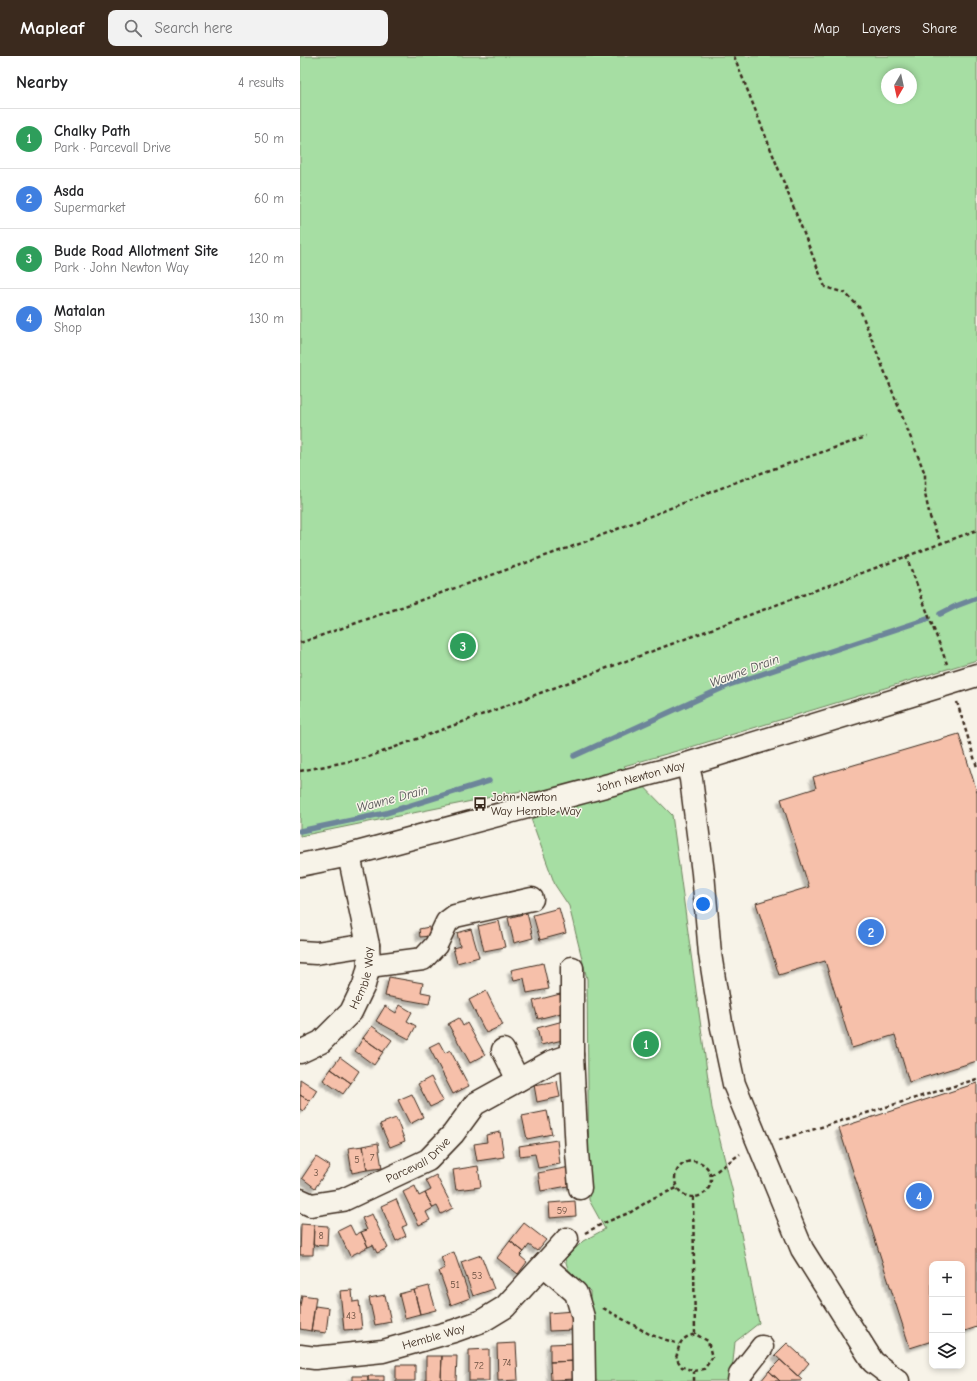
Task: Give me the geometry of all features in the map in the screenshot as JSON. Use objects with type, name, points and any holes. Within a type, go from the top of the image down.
[{"type":"street","name":"John Newton Way","points":[[300,865],[349,855],[687,764],[977,675]]},
{"type":"street","points":[[687,764],[691,779],[703,873],[710,954],[721,1023],[734,1084],[802,1249],[873,1362],[898,1381]]},
{"type":"street","name":"Hemble Way","points":[[300,1052],[321,1042],[351,1012],[364,984],[368,956],[349,855]]},
{"type":"street","points":[[300,952],[423,959],[436,944],[447,922],[455,916],[532,898]]},
{"type":"street","points":[[572,968],[572,1056],[580,1188]]},
{"type":"street","points":[[503,1050],[518,1080]]},
{"type":"street","name":"Parcevall Drive","points":[[300,1200],[311,1205],[343,1200],[428,1160],[453,1134],[475,1104],[550,1062],[572,1056]]},
{"type":"street","name":"Hemble Way","points":[[300,1356],[315,1358],[383,1351],[454,1331],[482,1321],[505,1308],[567,1239]]},
{"type":"street","points":[[544,1264],[576,1293],[583,1317],[584,1381]]},
{"type":"street","points":[[739,1381],[740,1375],[762,1347]]},
{"type":"path","points":[[734,56],[825,287],[845,293],[859,307],[925,474],[925,494],[930,517],[941,543]]},
{"type":"path","points":[[300,643],[582,543],[744,479],[866,437]]},
{"type":"path","points":[[300,771],[366,758],[977,530]]},
{"type":"path","points":[[906,556],[954,682],[957,701],[977,767]]},
{"type":"path","points":[[972,749],[977,747]]},
{"type":"path","points":[[711,1176],[742,1154],[759,1146],[977,1079]]},
{"type":"path","points":[[691,1161],[700,1163],[707,1168],[711,1176],[707,1191],[701,1196],[693,1197],[687,1196],[677,1188],[675,1179],[677,1171],[683,1165],[691,1161]]},
{"type":"path","points":[[567,1239],[583,1234],[604,1223],[631,1212],[653,1198],[677,1188]]},
{"type":"path","points":[[693,1197],[695,1334]]},
{"type":"path","points":[[602,1308],[650,1335],[680,1344]]},
{"type":"path","points":[[695,1334],[708,1341],[712,1358],[704,1369],[694,1371],[682,1367],[676,1358],[680,1344],[684,1337],[695,1334]]},
{"type":"path","points":[[694,1371],[694,1381]]},
{"type":"green space","points":[[300,56],[977,56],[977,660],[624,766],[672,815],[712,1108],[732,1189],[759,1323],[735,1342],[731,1381],[591,1381],[590,1291],[568,1269],[565,1259],[583,1241],[605,1229],[589,1200],[587,979],[569,906],[555,885],[521,791],[300,836]]},
{"type":"building","points":[[959,734],[977,792],[977,1061],[909,1082],[895,1035],[852,1048],[825,961],[779,975],[756,903],[809,887],[781,799],[816,788],[813,777]]},
{"type":"building","points":[[559,908],[566,933],[540,940],[533,915]]},
{"type":"building","points":[[527,913],[533,938],[514,943],[508,918]]},
{"type":"building","points":[[499,921],[505,947],[484,951],[478,926]]},
{"type":"building","points":[[429,927],[430,936],[420,937],[419,929]]},
{"type":"building","points":[[471,929],[479,957],[457,963],[453,948],[460,946],[457,933]]},
{"type":"building","points":[[543,963],[549,989],[527,993],[524,978],[514,980],[511,970]]},
{"type":"building","points":[[389,977],[423,983],[421,992],[431,994],[429,1004],[385,996]]},
{"type":"building","points":[[486,991],[503,1025],[486,1033],[469,1000]]},
{"type":"building","points":[[560,994],[565,1012],[538,1019],[533,1001]]},
{"type":"building","points":[[400,1005],[412,1012],[407,1021],[416,1026],[409,1039],[376,1021],[385,1006],[396,1013]]},
{"type":"building","points":[[459,1018],[463,1026],[467,1023],[485,1055],[470,1063],[448,1024]]},
{"type":"building","points":[[563,1021],[567,1039],[541,1045],[537,1028]]},
{"type":"building","points":[[372,1026],[392,1040],[383,1052],[363,1038]]},
{"type":"building","points":[[363,1038],[383,1052],[374,1065],[355,1051]]},
{"type":"building","points":[[439,1042],[445,1053],[450,1050],[469,1086],[453,1094],[429,1047]]},
{"type":"building","points":[[340,1057],[359,1071],[351,1083],[331,1069]]},
{"type":"building","points":[[331,1069],[351,1083],[343,1094],[323,1080]]},
{"type":"building","points":[[431,1077],[443,1101],[430,1107],[418,1084]]},
{"type":"building","points":[[300,1079],[317,1090],[310,1101],[300,1095]]},
{"type":"building","points":[[557,1081],[560,1097],[537,1102],[534,1085]]},
{"type":"building","points":[[977,1083],[977,1327],[965,1331],[965,1261],[929,1261],[929,1342],[910,1348],[839,1128]]},
{"type":"building","points":[[412,1094],[423,1117],[410,1124],[398,1100]]},
{"type":"building","points":[[300,1095],[310,1101],[303,1111],[300,1109]]},
{"type":"building","points":[[547,1111],[552,1134],[527,1139],[522,1116]]},
{"type":"building","points":[[396,1118],[405,1141],[390,1147],[380,1124]]},
{"type":"building","points":[[500,1132],[504,1157],[477,1161],[474,1144],[487,1142],[486,1135]]},
{"type":"building","points":[[557,1140],[560,1164],[538,1168],[535,1154],[520,1156],[519,1146]]},
{"type":"building","points":[[378,1143],[382,1168],[367,1170],[363,1146]]},
{"type":"building","points":[[363,1146],[367,1170],[352,1173],[348,1148]]},
{"type":"building","points":[[316,1157],[330,1166],[315,1188],[302,1178]]},
{"type":"building","points":[[478,1166],[481,1187],[456,1190],[453,1170]]},
{"type":"building","points":[[570,1167],[573,1185],[541,1191],[538,1173]]},
{"type":"building","points":[[436,1175],[453,1208],[441,1214],[437,1206],[433,1208],[425,1193],[431,1190],[426,1180]]},
{"type":"building","points":[[415,1186],[419,1196],[425,1193],[433,1208],[426,1212],[430,1220],[419,1225],[403,1192]]},
{"type":"building","points":[[396,1199],[407,1225],[402,1227],[406,1236],[396,1241],[381,1206]]},
{"type":"building","points":[[575,1201],[576,1216],[550,1218],[549,1203]]},
{"type":"building","points":[[372,1214],[388,1248],[377,1253],[373,1245],[368,1247],[361,1232],[367,1230],[362,1218]]},
{"type":"building","points":[[524,1223],[546,1240],[537,1251],[529,1245],[524,1252],[510,1241]]},
{"type":"building","points":[[301,1224],[314,1225],[313,1255],[300,1255]]},
{"type":"building","points":[[314,1225],[328,1226],[327,1246],[313,1245]]},
{"type":"building","points":[[350,1225],[355,1235],[361,1232],[368,1247],[350,1256],[338,1231]]},
{"type":"building","points":[[510,1241],[524,1252],[520,1256],[527,1262],[518,1274],[497,1258]]},
{"type":"building","points":[[454,1252],[470,1298],[451,1305],[439,1271],[445,1268],[441,1257]]},
{"type":"building","points":[[481,1255],[494,1289],[473,1296],[461,1262]]},
{"type":"building","points":[[429,1286],[436,1310],[420,1314],[414,1290]]},
{"type":"building","points":[[352,1290],[353,1302],[359,1301],[362,1329],[344,1330],[340,1291]]},
{"type":"building","points":[[414,1290],[420,1314],[405,1318],[399,1294]]},
{"type":"building","points":[[302,1295],[316,1297],[311,1331],[300,1329],[300,1306]]},
{"type":"building","points":[[385,1295],[391,1322],[375,1325],[369,1298]]},
{"type":"building","points":[[315,1306],[329,1308],[326,1333],[311,1331]]},
{"type":"building","points":[[573,1311],[574,1330],[549,1331],[548,1313]]},
{"type":"building","points":[[516,1343],[518,1380],[498,1381],[497,1344]]},
{"type":"building","points":[[575,1343],[576,1361],[550,1362],[550,1344]]},
{"type":"building","points":[[787,1343],[809,1363],[798,1376],[775,1355]]},
{"type":"building","points":[[489,1349],[489,1381],[469,1381],[469,1350]]},
{"type":"building","points":[[426,1356],[442,1356],[441,1380],[426,1380]]},
{"type":"building","points":[[442,1356],[457,1356],[456,1381],[441,1380]]},
{"type":"building","points":[[780,1360],[802,1380],[780,1381],[769,1371]]},
{"type":"building","points":[[576,1361],[576,1379],[551,1380],[550,1362]]},
{"type":"building","points":[[396,1365],[415,1365],[415,1381],[396,1381]]},
{"type":"building","points":[[769,1371],[780,1381],[761,1381]]},
{"type":"building","points":[[352,1376],[368,1376],[368,1381],[352,1381]]},
{"type":"building","points":[[368,1376],[384,1376],[384,1381],[368,1381]]},
{"type":"waterway","name":"Wawne Drain","points":[[940,614],[977,598]]},
{"type":"waterway","name":"Wawne Drain","points":[[574,756],[729,685],[927,619]]},
{"type":"waterway","name":"Wawne Drain","points":[[300,831],[386,813],[489,781]]},
{"type":"place","name":"Bude Road Allotment Site","points":[[463,646]]},
{"type":"place","name":"John Newton Way Hemble Way","points":[[480,804]]},
{"type":"place","name":"Asda","points":[[871,932]]},
{"type":"place","name":"Chalky Path","points":[[646,1044]]},
{"type":"place","name":"Matalan","points":[[919,1196]]}]
